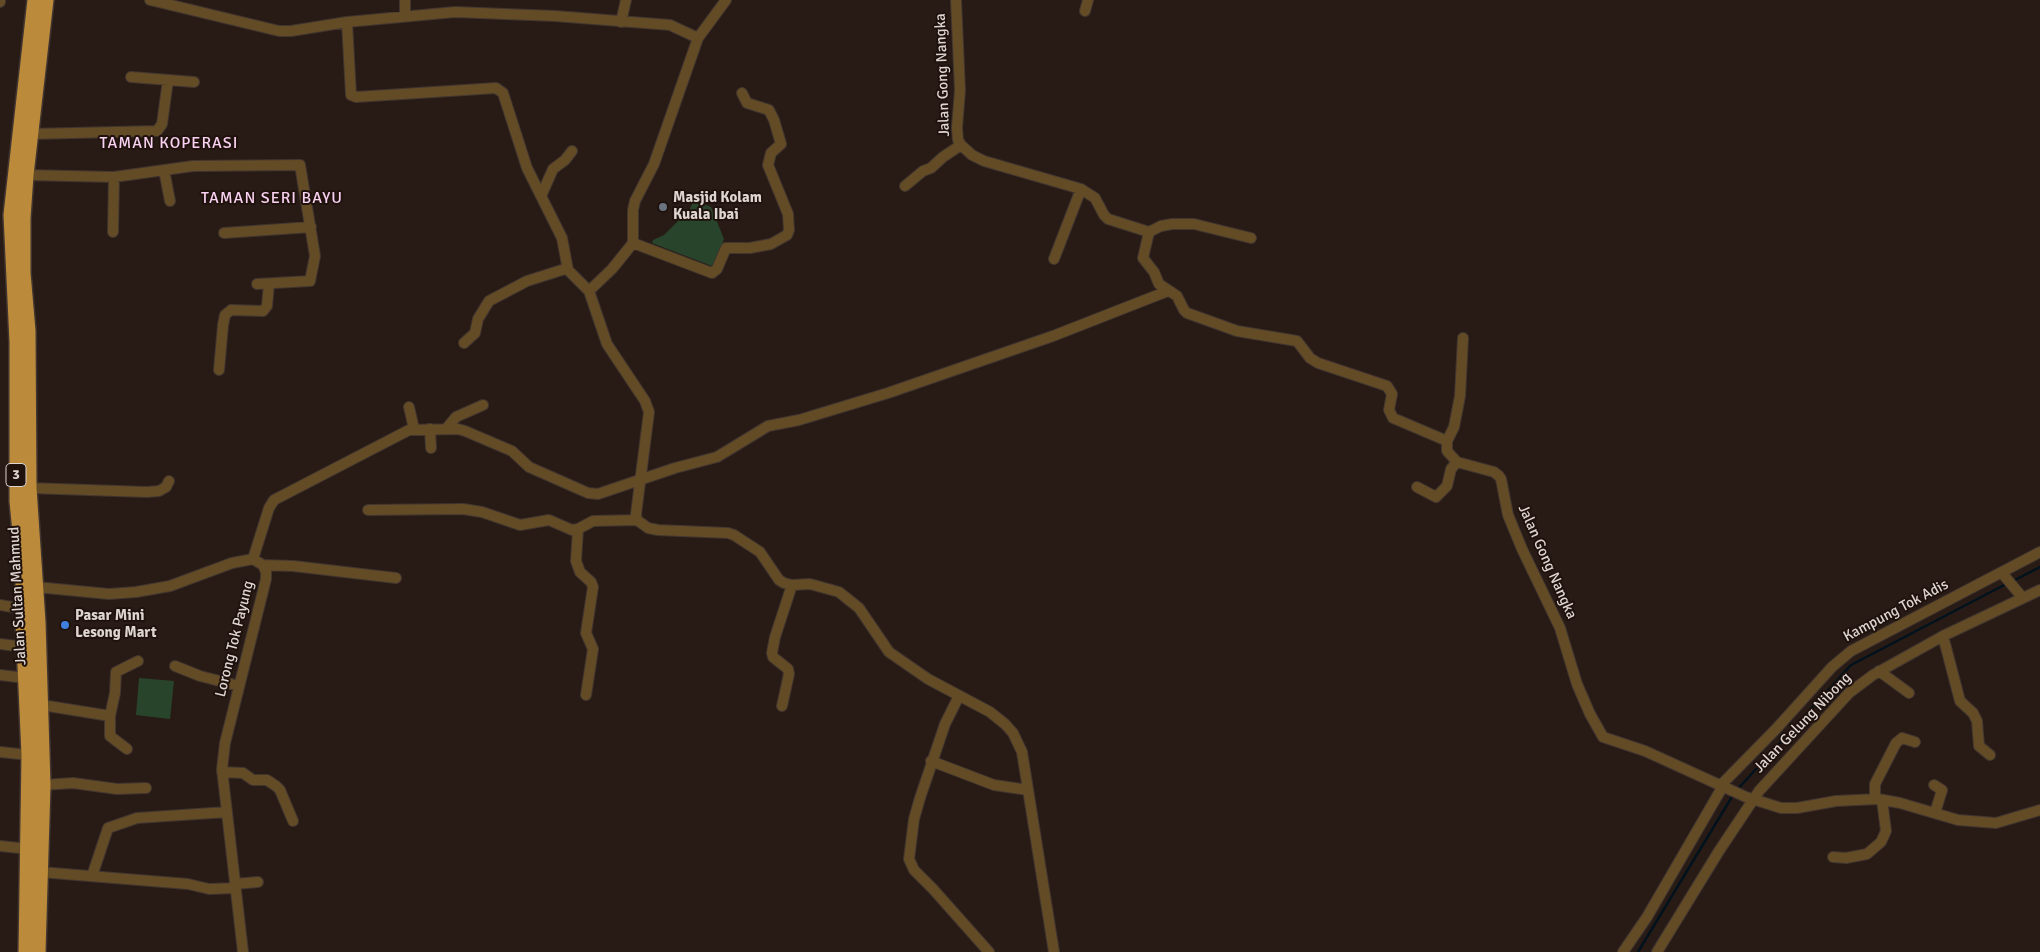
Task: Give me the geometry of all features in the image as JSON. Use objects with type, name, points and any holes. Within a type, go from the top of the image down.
[{"type":"highway","name":"Jalan Sultan Mahmud","points":[[26,952],[29,755],[24,647],[23,564],[17,501],[18,342],[11,215],[34,0]]},
{"type":"highway","name":"Jalan Sultan Mahmud","points":[[38,952],[43,785],[42,705],[29,488],[28,331],[23,218],[30,134],[46,0]]},
{"type":"highway","points":[[23,615],[38,622]]},
{"type":"street","points":[[150,0],[274,30],[291,31],[347,22],[455,12],[555,16],[670,25],[698,38]]},
{"type":"street","points":[[405,16],[406,0]]},
{"type":"street","points":[[621,22],[626,0]]},
{"type":"street","points":[[589,291],[612,269],[633,243],[633,210],[635,201],[656,159],[698,38],[726,0]]},
{"type":"street","name":"Jalan Gong Nangka","points":[[956,0],[960,90],[957,128],[958,140],[961,145],[972,155],[984,161],[1081,189],[1095,198],[1108,219],[1145,231]]},
{"type":"street","points":[[1085,11],[1088,0]]},
{"type":"street","points":[[347,22],[351,95],[356,97],[496,88],[503,93],[527,168],[562,238],[568,270],[589,291],[607,344],[648,408],[636,514],[637,520]]},
{"type":"street","points":[[131,77],[194,82]]},
{"type":"street","points":[[30,134],[157,131],[162,124],[168,80]]},
{"type":"street","points":[[633,243],[712,273],[717,269],[726,248],[750,248],[771,244],[788,235],[788,214],[768,165],[771,153],[781,144],[774,120],[769,110],[747,103],[742,93]]},
{"type":"street","points":[[905,186],[961,145]]},
{"type":"street","points":[[541,196],[553,169],[565,160],[572,151]]},
{"type":"street","points":[[26,175],[114,177],[193,166],[300,165],[315,256],[310,281],[257,284]]},
{"type":"street","points":[[164,170],[170,201]]},
{"type":"street","points":[[113,232],[114,177]]},
{"type":"street","points":[[1054,260],[1081,189]]},
{"type":"street","points":[[1251,238],[1194,224],[1161,226],[1145,231],[1143,260],[1154,272],[1159,284],[1177,296],[1184,310],[1190,314],[1237,331],[1297,341],[1302,345],[1310,358],[1318,363],[1387,386],[1392,394],[1390,413],[1393,418],[1447,441]]},
{"type":"street","points":[[224,233],[311,227]]},
{"type":"street","points":[[464,343],[475,333],[478,319],[484,308],[494,298],[527,281],[562,269],[568,270]]},
{"type":"street","points":[[220,370],[222,325],[225,315],[231,310],[263,311],[267,306],[269,284]]},
{"type":"street","points":[[252,559],[269,508],[274,500],[402,433],[414,429],[465,431],[512,451],[529,467],[591,494],[598,494],[641,479],[717,457],[768,426],[799,420],[888,393],[1053,336],[1168,291]]},
{"type":"street","points":[[1417,487],[1436,497],[1447,486],[1451,469],[1456,462],[1447,451],[1447,441],[1454,427],[1460,396],[1463,338]]},
{"type":"street","points":[[446,429],[456,417],[483,405]]},
{"type":"street","points":[[409,407],[414,429]]},
{"type":"street","points":[[430,429],[431,448]]},
{"type":"street","name":"Jalan Gong Nangka","points":[[1456,462],[1494,472],[1501,479],[1508,515],[1560,628],[1577,684],[1590,714],[1603,736],[1645,751],[1750,798],[1781,808],[1793,809],[1836,801],[1878,800],[1900,803],[1958,820],[1996,823],[2040,810]]},
{"type":"street","points":[[29,488],[147,492],[159,491],[166,487],[169,481]]},
{"type":"street","points":[[368,510],[463,508],[482,512],[520,525],[547,520],[566,529],[578,529],[593,521],[637,520],[648,528],[658,530],[734,535],[760,552],[779,580],[792,585],[821,586],[846,596],[859,608],[889,652],[928,680],[990,712],[1013,733],[1022,752],[1054,952]]},
{"type":"street","points":[[578,529],[576,561],[580,572],[591,582],[593,587],[586,633],[593,649],[586,695]]},
{"type":"street","name":"Kampung Tok Adis","points":[[1623,952],[1647,917],[1724,786],[1832,667],[1846,655],[1933,608],[2003,575],[2040,552]]},
{"type":"street","name":"Lorong Tok Payung","points":[[36,587],[109,594],[136,592],[170,586],[232,563],[252,559],[264,565],[266,579],[225,743],[222,772],[243,952]]},
{"type":"street","points":[[264,565],[293,566],[396,578]]},
{"type":"street","points":[[2003,575],[2021,596]]},
{"type":"street","points":[[782,706],[789,674],[788,669],[773,657],[772,653],[775,637],[792,585]]},
{"type":"street","name":"Jalan Gelung Nibong","points":[[1657,952],[1750,798],[1842,700],[1864,680],[1879,671],[2021,596],[2039,592]]},
{"type":"street","points":[[0,605],[23,615]]},
{"type":"street","points":[[1943,636],[1960,701],[1976,718],[1979,746],[1990,754]]},
{"type":"street","points":[[0,644],[24,647]]},
{"type":"street","points":[[127,748],[110,736],[110,716],[115,693],[116,672],[138,661]]},
{"type":"street","points":[[175,666],[200,676],[239,686]]},
{"type":"street","points":[[1879,671],[1909,693]]},
{"type":"street","points":[[0,675],[25,678]]},
{"type":"street","points":[[959,696],[944,724],[931,761],[914,819],[909,859],[914,870],[989,952]]},
{"type":"street","points":[[42,705],[110,716]]},
{"type":"street","points":[[1833,857],[1846,858],[1867,854],[1881,842],[1886,831],[1874,784],[1896,743],[1902,738],[1915,742]]},
{"type":"street","points":[[0,752],[29,755]]},
{"type":"street","points":[[931,761],[994,785],[1028,790]]},
{"type":"street","points":[[222,772],[242,773],[253,780],[266,780],[276,786],[293,821]]},
{"type":"street","points":[[43,785],[81,783],[117,789],[146,788]]},
{"type":"street","points":[[1934,785],[1942,790],[1936,813]]},
{"type":"street","points":[[92,876],[108,828],[137,818],[228,812]]},
{"type":"street","points":[[0,846],[29,849]]},
{"type":"street","points":[[40,872],[188,884],[209,889],[258,882]]},
{"type":"green space","points":[[694,200],[711,207],[724,239],[715,263],[712,266],[652,243],[653,240],[664,235],[690,209]]},
{"type":"green space","points":[[139,678],[174,681],[170,719],[136,715]]},
{"type":"waterway","points":[[2013,581],[2040,567]]},
{"type":"waterway","points":[[1736,791],[1851,665],[2008,583]]},
{"type":"waterway","points":[[1638,952],[1733,795]]},
{"type":"place","name":"Masjid Kolam Kuala Ibai","points":[[663,207]]},
{"type":"place","name":"Pasar Mini Lesong Mart","points":[[65,625]]},
{"type":"district","name":"TAMAN KOPERASI","points":[[169,144]]},
{"type":"district","name":"TAMAN SERI BAYU","points":[[272,199]]}]
